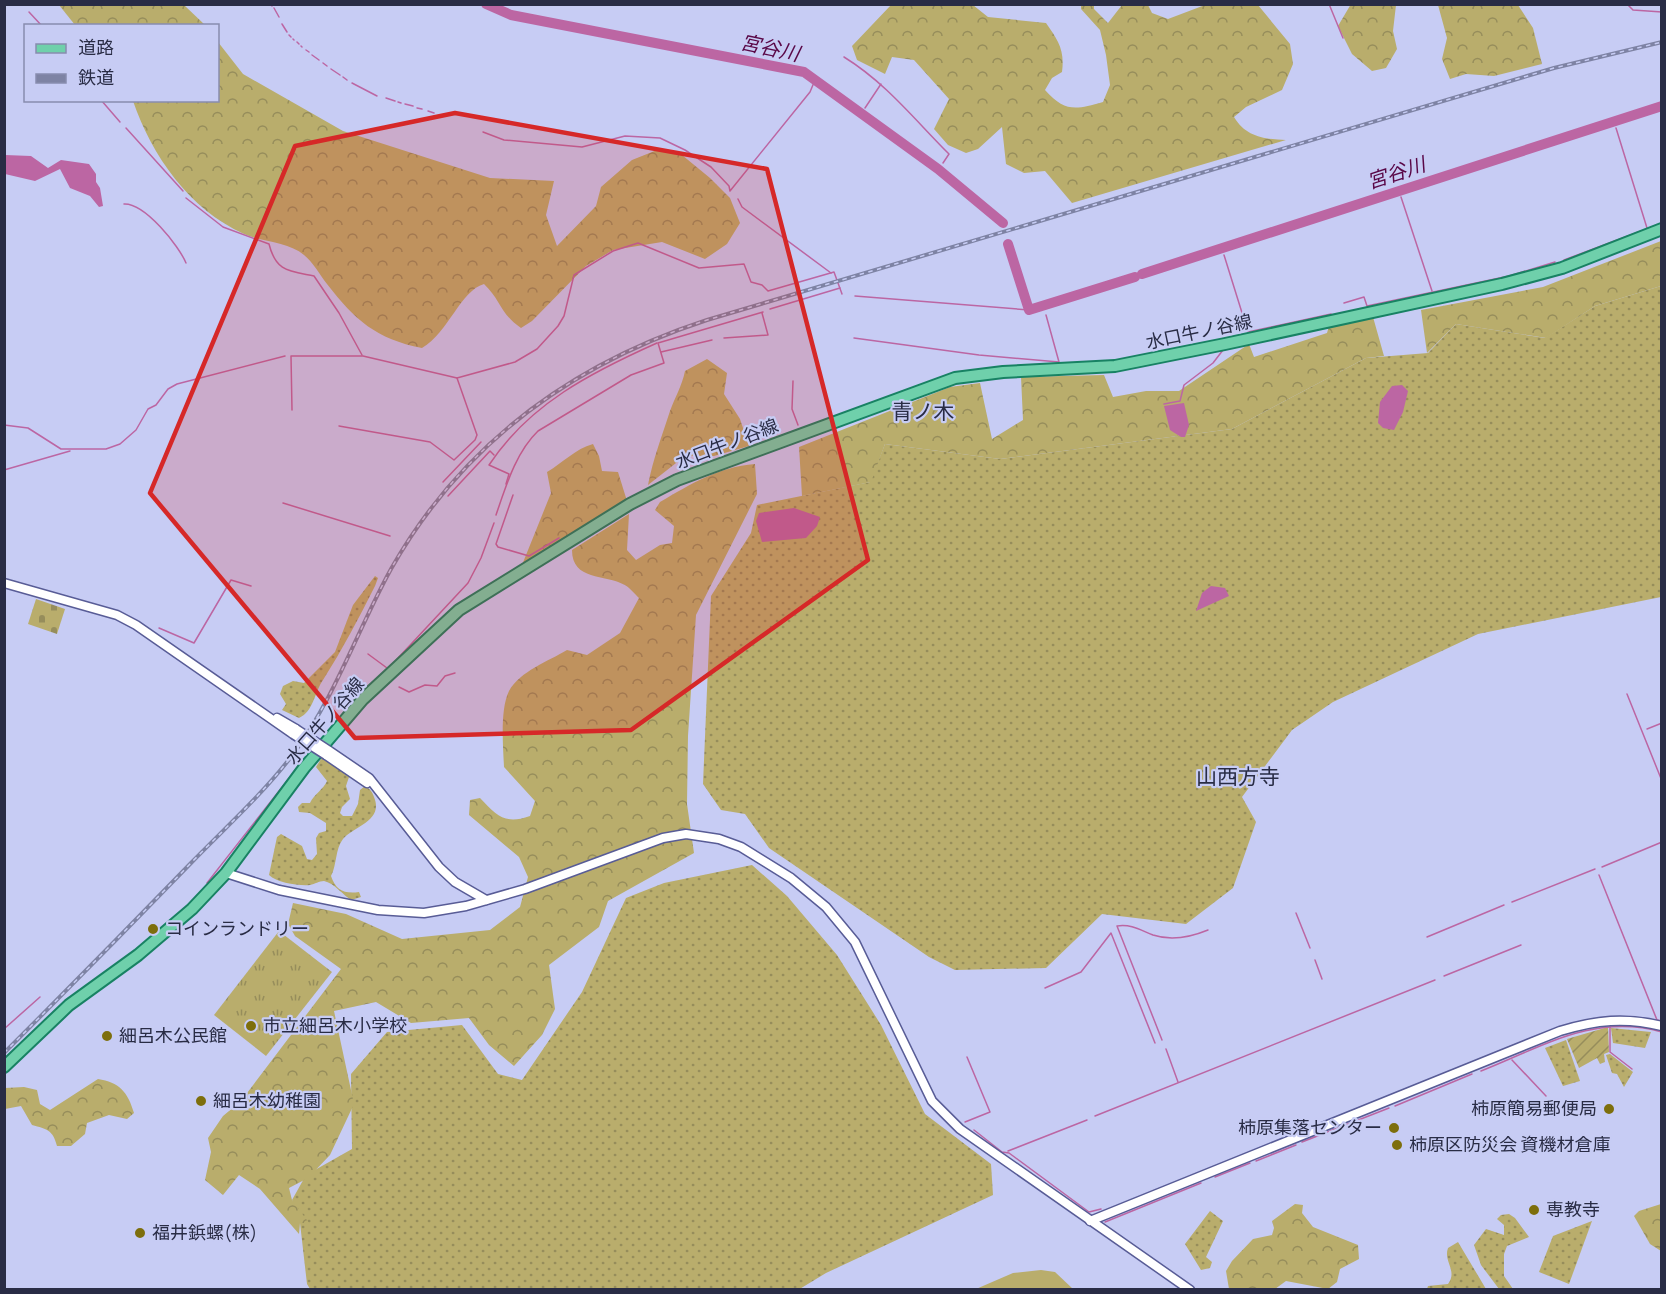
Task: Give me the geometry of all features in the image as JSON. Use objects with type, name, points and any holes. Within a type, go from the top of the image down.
[{"type":"main road","name":"水口牛ノ谷線","points":[[4,1067],[69,1005],[138,955],[192,909],[226,873],[304,768],[363,699],[459,610],[630,504],[677,480],[955,378],[1003,372],[1115,366],[1225,344],[1542,273],[1662,229]]},
{"type":"street","points":[[4,583],[117,615],[162,640],[220,685],[327,752],[384,796],[439,867],[455,882],[486,900]]},
{"type":"street","points":[[226,873],[279,890],[378,910],[424,913],[486,900],[581,870],[663,838],[686,834],[719,839],[741,847],[792,878],[844,926],[873,975],[932,1101],[960,1129],[1190,1290]]},
{"type":"street","points":[[1090,1221],[1560,1031],[1608,1019],[1637,1020],[1662,1026]]},
{"type":"highlighted area","points":[[455,113],[767,169],[868,560],[631,730],[355,738],[150,493],[295,146]]},
{"type":"green space","points":[[1351,4],[1396,5],[1393,31],[1397,49],[1386,68],[1372,71],[1352,54],[1338,26]]},
{"type":"green space","points":[[59,5],[184,5],[204,24],[74,24]]},
{"type":"green space","points":[[891,5],[973,5],[988,17],[1046,23],[1060,46],[1063,64],[1062,72],[1052,78],[1045,90],[1065,106],[1078,108],[1103,102],[1110,85],[1100,30],[1081,9],[1081,5],[1094,5],[1094,9],[1108,23],[1122,5],[1148,5],[1152,13],[1168,19],[1205,5],[1258,5],[1290,44],[1293,64],[1282,90],[1246,107],[1234,117],[1244,129],[1256,136],[1286,140],[1072,203],[1045,171],[1024,173],[1006,164],[1002,127],[978,149],[966,153],[948,145],[934,129],[949,99],[914,60],[892,57],[885,74],[857,60],[852,46]]},
{"type":"green space","points":[[1438,5],[1518,5],[1533,28],[1542,64],[1494,76],[1466,74],[1450,79],[1442,59],[1447,38]]},
{"type":"green space","points":[[219,43],[243,74],[343,131],[490,178],[554,181],[546,215],[557,246],[596,206],[601,187],[632,160],[657,150],[682,155],[710,178],[730,198],[740,223],[727,244],[705,259],[662,242],[613,250],[586,266],[532,321],[521,328],[514,323],[484,284],[468,295],[440,332],[422,348],[379,333],[357,318],[337,297],[310,261],[298,251],[244,234],[206,210],[175,179],[162,161],[133,102],[219,102]]},
{"type":"green space","points":[[1661,241],[1661,286],[1595,306],[1546,338],[1456,324],[1427,353],[1421,310],[1543,287]]},
{"type":"green space","points":[[1661,286],[1661,597],[1478,634],[1333,702],[1292,730],[1242,797],[1256,822],[1233,888],[1186,924],[1102,914],[1046,968],[955,970],[929,957],[769,848],[745,814],[721,810],[703,784],[711,596],[751,533],[757,505],[870,482],[885,444],[1000,459],[1232,429],[1366,358],[1428,353],[1456,324],[1545,338],[1595,306]]},
{"type":"green space","points":[[1373,317],[1384,356],[1366,358],[1232,429],[1000,459],[885,444],[871,482],[802,496],[799,447],[950,387],[980,383],[992,439],[1023,420],[1021,377],[1104,375],[1113,397],[1146,391],[1179,391],[1249,344],[1254,357],[1327,333],[1329,326]]},
{"type":"green space","points":[[707,359],[727,373],[724,394],[740,419],[749,446],[714,456],[685,456],[648,485],[652,466],[685,371]]},
{"type":"green space","points":[[593,444],[599,456],[602,471],[618,472],[627,501],[522,565],[551,493],[547,472],[575,452]]},
{"type":"green space","points":[[755,464],[757,494],[696,615],[688,736],[687,804],[694,853],[608,901],[599,927],[549,965],[555,1009],[542,1035],[514,1066],[489,1045],[469,1018],[411,1023],[376,1002],[334,1011],[354,1104],[330,1155],[308,1178],[289,1188],[292,1200],[309,1223],[300,1223],[299,1234],[260,1189],[239,1175],[223,1195],[205,1180],[211,1152],[208,1138],[223,1116],[241,1101],[341,969],[295,936],[288,924],[293,903],[346,914],[402,939],[490,930],[520,907],[528,877],[519,857],[469,815],[470,800],[480,798],[491,810],[502,817],[521,819],[530,816],[535,801],[504,767],[503,717],[509,691],[527,672],[567,650],[587,655],[620,633],[639,598],[625,585],[583,572],[573,560],[572,550],[629,514],[627,550],[636,560],[660,545],[672,543],[674,526],[655,510],[660,502],[717,473]]},
{"type":"green space","points":[[375,576],[378,578],[375,586],[308,711],[299,718],[282,710],[286,704],[280,694],[283,686],[293,681],[304,683],[335,652],[353,605]]},
{"type":"green space","points":[[36,599],[65,609],[57,634],[28,624]]},
{"type":"green space","points":[[321,759],[331,760],[350,774],[346,786],[350,799],[342,807],[340,813],[343,816],[352,816],[358,804],[360,790],[365,786],[370,789],[376,805],[371,817],[343,839],[337,852],[331,876],[338,888],[349,892],[359,892],[361,897],[351,900],[328,882],[320,881],[310,885],[294,884],[277,880],[269,875],[277,837],[281,834],[302,846],[307,859],[312,860],[317,854],[316,838],[319,833],[326,831],[326,823],[310,813],[299,812],[298,807],[302,803],[310,803],[327,781],[316,767]]},
{"type":"green space","points":[[752,865],[787,896],[837,955],[881,1025],[925,1114],[991,1164],[993,1195],[826,1273],[798,1290],[310,1289],[307,1284],[300,1223],[292,1200],[306,1175],[352,1149],[351,1074],[387,1032],[462,1025],[498,1074],[522,1080],[582,992],[626,898],[664,883]]},
{"type":"green space","points":[[279,931],[332,972],[266,1056],[214,1015]]},
{"type":"green space","points":[[1608,1027],[1609,1052],[1604,1054],[1605,1062],[1600,1064],[1597,1058],[1579,1068],[1567,1039]]},
{"type":"green space","points":[[1611,1028],[1651,1032],[1645,1048],[1613,1043]]},
{"type":"green space","points":[[1566,1040],[1580,1081],[1563,1086],[1545,1048]]},
{"type":"green space","points":[[1610,1054],[1633,1072],[1624,1087],[1617,1074],[1612,1073],[1606,1055]]},
{"type":"green space","points":[[98,1079],[122,1089],[134,1113],[127,1119],[109,1115],[87,1123],[85,1134],[71,1146],[57,1146],[49,1131],[32,1125],[21,1106],[5,1109],[5,1088],[24,1087],[37,1090],[40,1104],[50,1110]]},
{"type":"green space","points":[[1295,1204],[1303,1205],[1302,1213],[1313,1227],[1358,1245],[1359,1259],[1340,1269],[1337,1282],[1328,1289],[1286,1281],[1275,1289],[1229,1289],[1226,1271],[1232,1261],[1253,1239],[1272,1235],[1274,1228],[1272,1221]]},
{"type":"green space","points":[[1661,1204],[1661,1251],[1650,1244],[1634,1216],[1639,1211]]},
{"type":"green space","points":[[1210,1211],[1223,1221],[1206,1257],[1212,1262],[1210,1268],[1201,1270],[1185,1244]]},
{"type":"green space","points":[[1509,1214],[1515,1218],[1529,1237],[1507,1246],[1504,1254],[1504,1276],[1513,1289],[1499,1289],[1481,1265],[1474,1245],[1486,1229],[1504,1235],[1504,1225],[1497,1219],[1501,1215]]},
{"type":"green space","points":[[1592,1221],[1569,1284],[1539,1272],[1553,1236]]},
{"type":"green space","points":[[1458,1242],[1486,1289],[1427,1289],[1428,1286],[1448,1284],[1452,1275],[1447,1257],[1448,1248]]},
{"type":"green space","points":[[1041,1270],[1055,1272],[1073,1289],[976,1289],[1013,1273]]},
{"type":"shaded area","points":[[5,155],[31,156],[48,168],[61,160],[89,164],[96,174],[103,206],[99,207],[90,196],[70,188],[60,169],[35,181],[5,174]]},
{"type":"shaded area","points":[[1402,385],[1408,391],[1403,412],[1394,430],[1383,428],[1378,423],[1380,402],[1392,386]]},
{"type":"shaded area","points":[[1184,403],[1189,425],[1185,437],[1181,437],[1170,430],[1164,406]]},
{"type":"shaded area","points":[[794,508],[820,517],[817,526],[806,538],[762,542],[756,521],[759,513]]},
{"type":"shaded area","points":[[1211,586],[1225,588],[1229,596],[1196,611],[1202,593]]},
{"type":"waterway","name":"宮谷川","points":[[486,4],[511,15],[804,72],[938,169],[1003,223]]},
{"type":"waterway","points":[[1329,4],[1343,38]]},
{"type":"waterway","points":[[1627,4],[1633,10],[1662,12]]},
{"type":"waterway","points":[[274,8],[279,17]]},
{"type":"waterway","points":[[29,12],[40,24]]},
{"type":"waterway","points":[[282,24],[287,32]]},
{"type":"waterway","points":[[312,55],[319,60]]},
{"type":"waterway","points":[[844,57],[873,78],[899,102],[949,154],[943,163]]},
{"type":"waterway","points":[[323,63],[327,66]]},
{"type":"waterway","points":[[331,69],[340,75]]},
{"type":"waterway","points":[[343,77],[347,80]]},
{"type":"waterway","points":[[483,132],[504,140],[582,147],[625,136],[660,138],[685,150],[711,167],[729,186],[730,191],[810,92],[815,80]]},
{"type":"waterway","points":[[352,83],[377,96]]},
{"type":"waterway","points":[[865,108],[881,84]]},
{"type":"waterway","points":[[386,98],[395,101]]},
{"type":"waterway","points":[[103,102],[120,122]]},
{"type":"waterway","points":[[405,104],[413,106]]},
{"type":"waterway","name":"宮谷川","points":[[1142,274],[1662,106]]},
{"type":"waterway","points":[[417,108],[422,109]]},
{"type":"waterway","points":[[428,111],[434,113]]},
{"type":"waterway","points":[[126,128],[183,191]]},
{"type":"waterway","points":[[1616,128],[1647,228]]},
{"type":"waterway","points":[[1401,197],[1432,291]]},
{"type":"waterway","points":[[186,198],[223,227],[269,244],[275,260],[285,269],[314,276],[339,313],[362,355]]},
{"type":"waterway","points":[[738,199],[742,207],[831,273]]},
{"type":"waterway","points":[[124,204],[142,210],[151,218],[169,237],[186,263]]},
{"type":"waterway","points":[[1649,229],[1662,223]]},
{"type":"waterway","points":[[1564,260],[1641,231]]},
{"type":"waterway","points":[[292,410],[291,356],[363,356],[457,378],[515,362],[537,349],[558,326],[564,316],[574,275],[613,251],[638,243],[699,268],[744,264],[751,282],[762,285],[768,291],[834,272],[842,294]]},
{"type":"waterway","name":"宮谷川","points":[[1008,244],[1029,310],[1135,277]]},
{"type":"waterway","points":[[1224,255],[1248,332],[1331,314]]},
{"type":"waterway","points":[[1344,303],[1364,297],[1367,306],[1509,276],[1555,262]]},
{"type":"waterway","points":[[770,309],[840,288]]},
{"type":"waterway","points":[[855,296],[1029,310]]},
{"type":"waterway","points":[[496,515],[518,459],[530,439],[538,431],[631,375],[664,363],[658,343],[763,312]]},
{"type":"waterway","points":[[724,338],[768,335],[762,313]]},
{"type":"waterway","points":[[854,338],[979,355],[1059,362],[1046,315]]},
{"type":"waterway","points":[[661,352],[712,340]]},
{"type":"waterway","points":[[506,484],[509,474],[489,465],[523,424],[543,407],[586,378],[657,343]]},
{"type":"waterway","points":[[1164,404],[1180,401],[1184,385],[1213,363],[1223,350]]},
{"type":"waterway","points":[[4,425],[28,428],[61,449],[106,449],[120,444],[136,430],[148,409],[156,405],[168,389],[177,384],[285,356]]},
{"type":"waterway","points":[[339,426],[430,442],[454,460],[475,440],[477,435],[457,378]]},
{"type":"waterway","points":[[793,381],[792,409],[798,425]]},
{"type":"waterway","points":[[443,482],[481,442]]},
{"type":"waterway","points":[[4,470],[70,451]]},
{"type":"waterway","points":[[448,496],[490,451],[494,455]]},
{"type":"waterway","points":[[513,495],[496,544],[498,547],[529,556],[559,538]]},
{"type":"waterway","points":[[283,503],[390,536]]},
{"type":"waterway","points":[[385,672],[468,583],[481,558],[494,523]]},
{"type":"waterway","points":[[159,628],[194,643],[231,580],[251,586]]},
{"type":"waterway","points":[[368,654],[387,668]]},
{"type":"waterway","points":[[399,687],[409,692],[425,685],[437,686],[445,676],[455,673]]},
{"type":"waterway","points":[[1627,694],[1662,781]]},
{"type":"waterway","points":[[1647,729],[1662,723]]},
{"type":"waterway","points":[[207,883],[297,768]]},
{"type":"waterway","points":[[1602,867],[1662,842]]},
{"type":"waterway","points":[[1512,902],[1595,869]]},
{"type":"waterway","points":[[1599,875],[1657,1020],[1662,1021]]},
{"type":"waterway","points":[[1427,937],[1504,905]]},
{"type":"waterway","points":[[1296,913],[1310,948]]},
{"type":"waterway","points":[[1162,1040],[1117,926],[1132,927],[1167,938],[1195,935],[1208,930]]},
{"type":"waterway","points":[[1045,988],[1081,972],[1111,933],[1155,1043]]},
{"type":"waterway","points":[[1444,976],[1521,945]]},
{"type":"waterway","points":[[1315,960],[1322,979]]},
{"type":"waterway","points":[[1095,1116],[1435,980]]},
{"type":"waterway","points":[[4,1029],[40,997]]},
{"type":"waterway","points":[[1610,1027],[1610,1052],[1632,1069]]},
{"type":"waterway","points":[[1481,1071],[1547,1043],[1591,1030],[1637,1027],[1662,1032]]},
{"type":"waterway","points":[[1166,1049],[1178,1082]]},
{"type":"waterway","points":[[965,1122],[990,1112],[967,1057]]},
{"type":"waterway","points":[[1512,1060],[1546,1096]]},
{"type":"waterway","points":[[1395,1106],[1472,1074]]},
{"type":"waterway","points":[[1302,1142],[1389,1108]]},
{"type":"waterway","points":[[1008,1151],[1087,1120]]},
{"type":"waterway","points":[[974,1130],[1089,1212],[1101,1209]]},
{"type":"waterway","points":[[1256,1161],[1296,1145]]},
{"type":"waterway","points":[[1215,1177],[1250,1163]]},
{"type":"waterway","points":[[1105,1222],[1201,1183]]},
{"type":"railway","points":[[4,1053],[244,810],[282,768],[322,709],[391,569],[419,524],[451,484],[487,447],[525,414],[566,385],[658,338],[707,320],[1554,68],[1662,42]]},
{"type":"place","name":"コインランドリー","points":[[153,929]]},
{"type":"place","name":"市立細呂木小学校","points":[[251,1026]]},
{"type":"place","name":"細呂木公民館","points":[[107,1036]]},
{"type":"place","name":"細呂木幼稚園","points":[[201,1101]]},
{"type":"place","name":"柿原簡易郵便局","points":[[1609,1109]]},
{"type":"place","name":"柿原集落センター","points":[[1394,1128]]},
{"type":"place","name":"柿原区防災会 資機材倉庫","points":[[1397,1145]]},
{"type":"place","name":"専教寺","points":[[1534,1210]]},
{"type":"place","name":"福井鋲螺(株)","points":[[140,1233]]},
{"type":"district","name":"青ノ木","points":[[923,412]]},
{"type":"district","name":"山西方寺","points":[[1238,777]]}]
